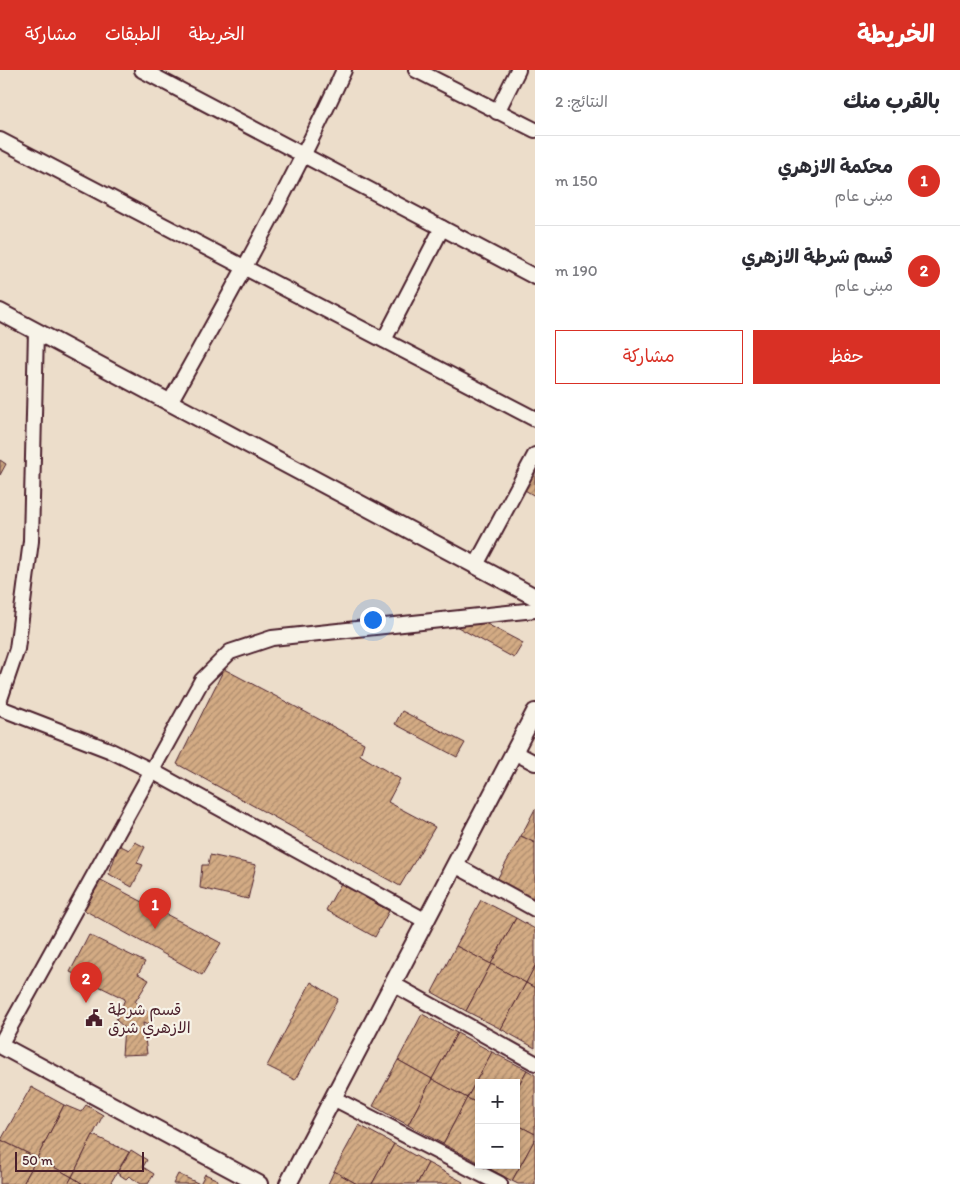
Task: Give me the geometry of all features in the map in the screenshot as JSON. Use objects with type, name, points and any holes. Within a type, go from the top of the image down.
[{"type":"street","points":[[142,70],[535,277]]},
{"type":"street","points":[[170,402],[245,268],[304,156],[344,70]]},
{"type":"street","points":[[416,70],[535,130]]},
{"type":"street","points":[[497,112],[518,70]]},
{"type":"street","points":[[0,140],[535,419]]},
{"type":"street","points":[[384,340],[442,228]]},
{"type":"street","points":[[0,312],[535,597]]},
{"type":"street","points":[[0,699],[18,649],[31,541],[36,331]]},
{"type":"street","points":[[476,565],[535,455]]},
{"type":"street","points":[[259,1184],[0,1045],[202,680],[230,652],[272,638],[535,610]]},
{"type":"street","points":[[0,708],[109,750],[152,771],[426,921]]},
{"type":"street","points":[[288,1184],[535,712]]},
{"type":"street","points":[[514,752],[535,763]]},
{"type":"street","points":[[455,865],[535,909]]},
{"type":"street","points":[[393,984],[535,1063]]},
{"type":"street","points":[[333,1098],[500,1184]]},
{"type":"building","points":[[0,460],[6,464],[0,475]]},
{"type":"building","points":[[535,465],[535,496],[523,489]]},
{"type":"building","points":[[462,611],[523,643],[514,658],[454,625]]},
{"type":"building","points":[[224,669],[364,743],[360,755],[400,779],[388,802],[435,827],[400,886],[177,764]]},
{"type":"building","points":[[402,711],[465,743],[457,757],[395,724]]},
{"type":"building","points":[[535,809],[535,843],[521,836]]},
{"type":"building","points":[[521,836],[535,843],[535,893],[531,900],[496,881]]},
{"type":"building","points":[[135,842],[145,847],[137,863],[143,865],[132,887],[109,874],[119,845],[129,850]]},
{"type":"building","points":[[210,855],[256,865],[248,899],[200,888],[202,865],[208,865]]},
{"type":"building","points":[[101,880],[221,943],[202,975],[84,910]]},
{"type":"building","points":[[341,883],[389,911],[375,937],[326,910]]},
{"type":"building","points":[[481,900],[516,918],[491,964],[456,946]]},
{"type":"building","points":[[516,918],[535,929],[535,966],[526,983],[491,964]]},
{"type":"building","points":[[89,935],[145,962],[138,974],[149,980],[135,1002],[154,1015],[150,1026],[143,1023],[147,1054],[122,1055],[124,1027],[116,1020],[125,999],[70,972]]},
{"type":"building","points":[[456,946],[491,964],[466,1011],[432,992]]},
{"type":"building","points":[[491,964],[526,983],[501,1029],[466,1011]]},
{"type":"building","points":[[535,966],[535,988],[526,983]]},
{"type":"building","points":[[311,982],[338,999],[295,1080],[267,1066]]},
{"type":"building","points":[[526,983],[535,988],[535,1048],[501,1029]]},
{"type":"building","points":[[422,1014],[457,1033],[432,1079],[398,1060]]},
{"type":"building","points":[[457,1033],[492,1052],[477,1079],[475,1079],[475,1083],[467,1098],[432,1079]]},
{"type":"building","points":[[492,1052],[527,1070],[520,1083],[520,1079],[477,1079]]},
{"type":"building","points":[[398,1060],[432,1079],[408,1125],[373,1106]]},
{"type":"building","points":[[527,1070],[535,1075],[535,1134],[520,1126],[520,1083]]},
{"type":"building","points":[[432,1079],[467,1098],[443,1144],[408,1125]]},
{"type":"building","points":[[475,1083],[475,1102],[467,1098]]},
{"type":"building","points":[[31,1087],[64,1105],[37,1158],[1,1140]]},
{"type":"building","points":[[467,1098],[475,1102],[475,1160],[443,1144]]},
{"type":"building","points":[[64,1105],[81,1112],[86,1105],[103,1115],[72,1177],[37,1158]]},
{"type":"building","points":[[359,1125],[394,1144],[372,1184],[357,1184],[334,1171]]},
{"type":"building","points":[[520,1126],[535,1134],[535,1139],[520,1166]]},
{"type":"building","points":[[93,1135],[129,1152],[110,1184],[83,1184],[72,1177]]},
{"type":"building","points":[[535,1139],[535,1184],[518,1184],[512,1181]]},
{"type":"building","points":[[1,1140],[37,1158],[23,1184],[0,1184]]},
{"type":"building","points":[[394,1144],[428,1163],[417,1184],[372,1184]]},
{"type":"building","points":[[131,1150],[147,1160],[143,1167],[154,1174],[148,1184],[141,1184],[129,1176],[126,1179],[117,1173]]},
{"type":"building","points":[[37,1158],[72,1177],[68,1184],[23,1184]]},
{"type":"building","points":[[428,1163],[463,1182],[462,1184],[417,1184]]},
{"type":"building","points":[[490,1169],[519,1169],[512,1181]]},
{"type":"building","points":[[334,1171],[357,1184],[328,1184]]},
{"type":"building","points":[[178,1174],[200,1184],[173,1184]]},
{"type":"building","points":[[205,1174],[218,1180],[217,1184],[200,1184]]},
{"type":"building","points":[[72,1177],[83,1184],[68,1184]]},
{"type":"place","name":"محكمة الازهري","points":[[155,929]]},
{"type":"place","name":"قسم شرطة الازهري","points":[[86,1003]]},
{"type":"place","name":"قسم شرطة الازهري شرق","points":[[94,1018]]}]
